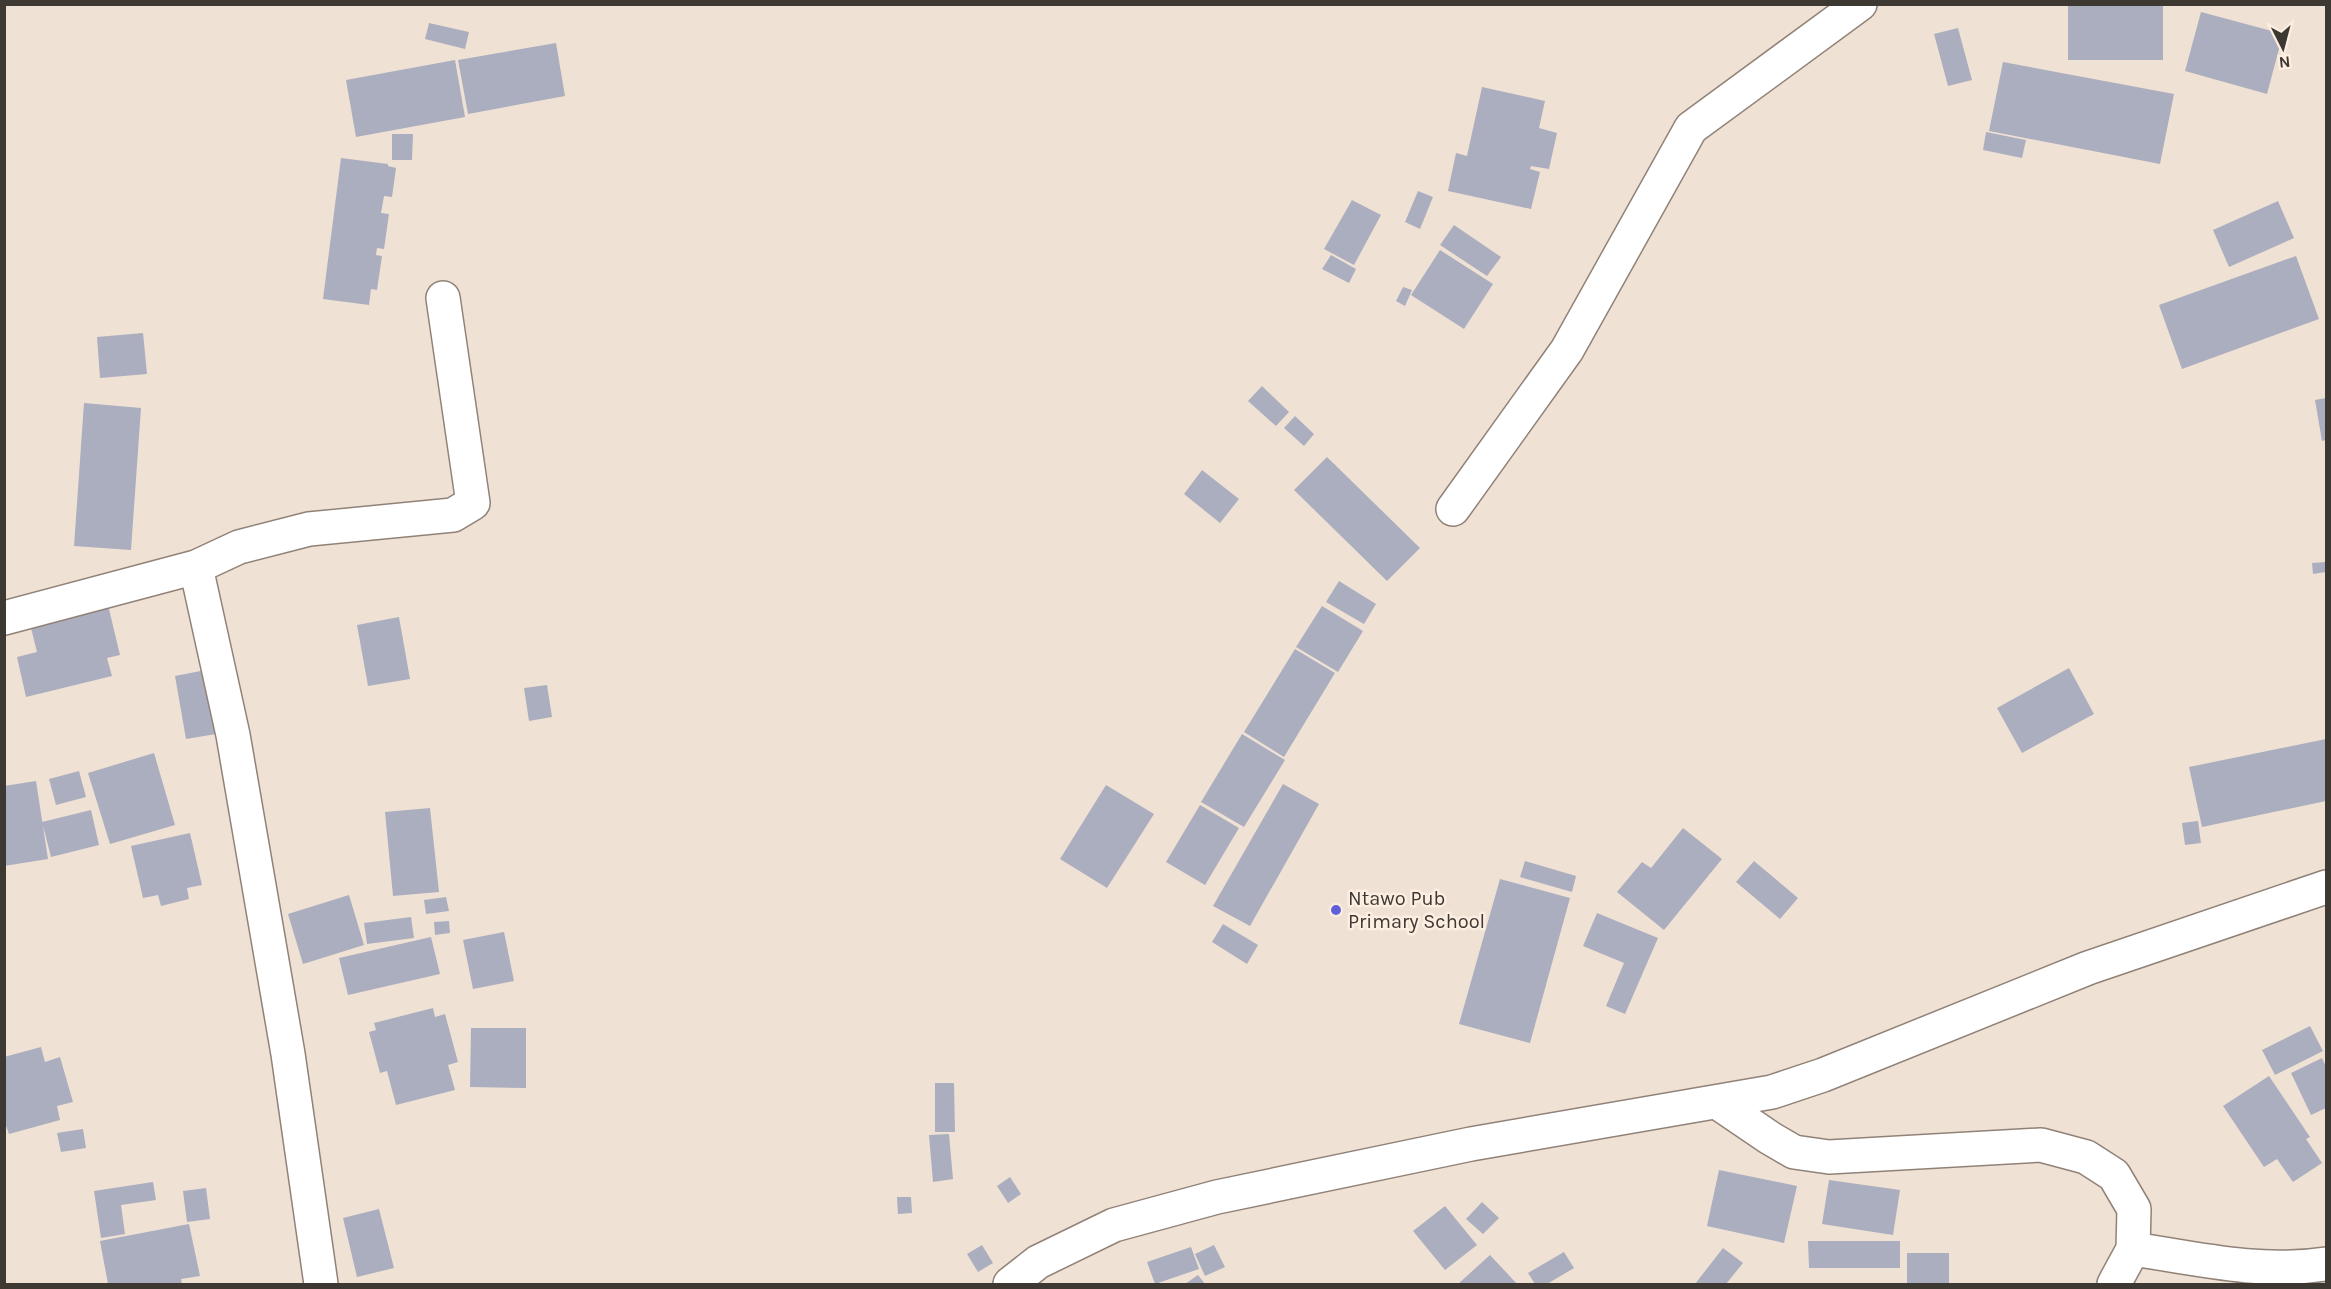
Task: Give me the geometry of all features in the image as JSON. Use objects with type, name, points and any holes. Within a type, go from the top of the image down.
[{"type":"street","points":[[1454,509],[1567,350],[1691,128],[1860,4]]},
{"type":"street","points":[[4,618],[196,567],[239,547],[309,529],[453,514],[473,503],[442,298]]},
{"type":"street","points":[[196,567],[233,735],[243,792],[288,1054],[321,1284]]},
{"type":"street","points":[[1010,1284],[1038,1262],[1114,1225],[1217,1197],[1471,1144],[1772,1092],[1823,1075],[2088,968],[2326,887]]},
{"type":"street","points":[[1717,1102],[1794,1152],[1829,1157],[2041,1145],[2086,1157],[2114,1175],[2134,1209],[2133,1249],[2114,1284]]},
{"type":"street","points":[[2133,1249],[2262,1268],[2301,1268],[2326,1264]]},
{"type":"building","points":[[2068,4],[2163,4],[2163,60],[2068,60]]},
{"type":"building","points":[[2201,12],[2283,34],[2267,94],[2185,71]]},
{"type":"building","points":[[429,23],[469,32],[465,49],[425,39]]},
{"type":"building","points":[[1958,28],[1972,80],[1948,86],[1934,34]]},
{"type":"building","points":[[556,43],[565,96],[468,114],[458,60]]},
{"type":"building","points":[[455,60],[465,117],[356,137],[346,80]]},
{"type":"building","points":[[2003,62],[2174,94],[2160,164],[1989,131]]},
{"type":"building","points":[[1482,87],[1545,101],[1539,128],[1557,133],[1549,169],[1531,166],[1530,169],[1540,172],[1531,209],[1448,191],[1456,153],[1467,156]]},
{"type":"building","points":[[1986,132],[2026,140],[2022,158],[1983,150]]},
{"type":"building","points":[[392,134],[413,134],[412,160],[392,160]]},
{"type":"building","points":[[341,158],[388,164],[396,168],[392,197],[384,196],[381,213],[389,214],[384,249],[377,248],[376,255],[382,256],[377,290],[371,289],[369,305],[323,299]]},
{"type":"building","points":[[1418,191],[1433,197],[1420,229],[1405,222]]},
{"type":"building","points":[[1352,200],[1381,215],[1354,265],[1324,249]]},
{"type":"building","points":[[2278,201],[2294,238],[2229,267],[2213,230]]},
{"type":"building","points":[[1454,225],[1501,257],[1487,276],[1440,245]]},
{"type":"building","points":[[1440,250],[1493,284],[1464,329],[1411,295]]},
{"type":"building","points":[[1331,255],[1356,269],[1349,283],[1322,269]]},
{"type":"building","points":[[2296,256],[2319,319],[2182,369],[2159,305]]},
{"type":"building","points":[[1403,287],[1412,290],[1405,306],[1396,301]]},
{"type":"building","points":[[143,333],[147,374],[100,378],[97,337]]},
{"type":"building","points":[[1262,386],[1289,412],[1276,426],[1248,401]]},
{"type":"building","points":[[2326,398],[2326,440],[2322,441],[2315,400]]},
{"type":"building","points":[[84,403],[141,408],[131,550],[74,546]]},
{"type":"building","points":[[1295,416],[1314,434],[1304,446],[1284,428]]},
{"type":"building","points":[[1327,457],[1420,548],[1387,581],[1294,490]]},
{"type":"building","points":[[1202,470],[1239,499],[1220,523],[1184,494]]},
{"type":"building","points":[[2326,562],[2326,572],[2313,574],[2312,563]]},
{"type":"building","points":[[1339,581],[1376,604],[1364,624],[1326,602]]},
{"type":"building","points":[[108,605],[120,655],[107,658],[112,676],[26,697],[17,657],[37,652],[30,624]]},
{"type":"building","points":[[1322,606],[1363,631],[1338,672],[1296,647]]},
{"type":"building","points":[[399,617],[410,679],[368,686],[357,625]]},
{"type":"building","points":[[1295,649],[1335,673],[1284,757],[1244,732]]},
{"type":"building","points":[[2069,668],[2094,714],[2022,753],[1997,708]]},
{"type":"building","points":[[211,669],[222,733],[186,739],[175,676]]},
{"type":"building","points":[[547,685],[552,717],[529,721],[524,688]]},
{"type":"building","points":[[1242,734],[1285,760],[1244,827],[1201,802]]},
{"type":"building","points":[[2326,739],[2326,801],[2202,827],[2189,767]]},
{"type":"building","points":[[154,753],[175,825],[110,844],[88,773]]},
{"type":"building","points":[[79,771],[86,797],[56,805],[49,779]]},
{"type":"building","points":[[36,781],[48,859],[4,866],[4,786]]},
{"type":"building","points":[[1283,784],[1319,804],[1250,926],[1213,906]]},
{"type":"building","points":[[1106,785],[1154,814],[1107,888],[1060,859]]},
{"type":"building","points":[[1200,805],[1239,828],[1205,885],[1166,862]]},
{"type":"building","points":[[430,808],[439,892],[393,896],[385,812]]},
{"type":"building","points":[[91,810],[99,845],[51,857],[42,822]]},
{"type":"building","points":[[2198,821],[2201,843],[2185,845],[2182,823]]},
{"type":"building","points":[[1683,828],[1722,859],[1664,930],[1617,892],[1642,862],[1651,868]]},
{"type":"building","points":[[190,833],[202,885],[187,888],[189,899],[161,906],[158,895],[143,898],[131,846]]},
{"type":"building","points":[[1525,861],[1576,876],[1572,892],[1520,877]]},
{"type":"building","points":[[1754,861],[1798,898],[1780,919],[1736,882]]},
{"type":"building","points":[[1500,879],[1570,898],[1530,1043],[1459,1024]]},
{"type":"building","points":[[349,895],[364,945],[303,964],[288,914]]},
{"type":"building","points":[[446,897],[449,911],[426,914],[424,900]]},
{"type":"building","points":[[1597,913],[1658,938],[1625,1014],[1606,1006],[1624,963],[1583,946]]},
{"type":"building","points":[[411,917],[414,938],[367,944],[364,923]]},
{"type":"building","points":[[449,921],[450,933],[435,935],[434,922]]},
{"type":"building","points":[[1223,924],[1258,945],[1247,964],[1212,942]]},
{"type":"building","points":[[504,932],[514,981],[473,989],[463,940]]},
{"type":"building","points":[[431,937],[440,974],[348,995],[339,958]]},
{"type":"building","points":[[433,1008],[435,1017],[445,1014],[458,1062],[448,1065],[455,1090],[396,1105],[387,1071],[380,1073],[369,1032],[376,1030],[374,1023]]},
{"type":"building","points":[[2310,1026],[2323,1051],[2275,1075],[2262,1050]]},
{"type":"building","points":[[471,1028],[526,1028],[526,1088],[470,1087]]},
{"type":"building","points":[[41,1047],[45,1062],[60,1057],[73,1102],[57,1106],[60,1120],[9,1134],[4,1120],[4,1057]]},
{"type":"building","points":[[2322,1058],[2326,1067],[2326,1108],[2311,1115],[2291,1073]]},
{"type":"building","points":[[2269,1076],[2310,1137],[2306,1139],[2322,1163],[2293,1182],[2277,1159],[2264,1167],[2223,1106]]},
{"type":"building","points":[[935,1083],[954,1083],[955,1132],[935,1132]]},
{"type":"building","points":[[83,1129],[86,1148],[61,1152],[57,1133]]},
{"type":"building","points":[[949,1134],[953,1179],[933,1182],[929,1135]]},
{"type":"building","points":[[1719,1170],[1797,1186],[1784,1243],[1707,1226]]},
{"type":"building","points":[[1010,1177],[1021,1194],[1008,1203],[997,1186]]},
{"type":"building","points":[[1829,1180],[1900,1190],[1893,1235],[1822,1224]]},
{"type":"building","points":[[153,1182],[156,1200],[121,1205],[125,1234],[101,1238],[94,1191]]},
{"type":"building","points":[[206,1188],[210,1219],[187,1222],[183,1191]]},
{"type":"building","points":[[897,1197],[911,1197],[912,1213],[898,1214]]},
{"type":"building","points":[[1482,1202],[1499,1218],[1483,1234],[1466,1219]]},
{"type":"building","points":[[1445,1206],[1477,1245],[1445,1270],[1413,1231]]},
{"type":"building","points":[[379,1209],[394,1268],[357,1277],[343,1218]]},
{"type":"building","points":[[189,1224],[200,1276],[181,1279],[182,1284],[108,1284],[100,1241]]},
{"type":"building","points":[[1808,1241],[1900,1241],[1900,1268],[1809,1268]]},
{"type":"building","points":[[982,1245],[993,1263],[978,1272],[967,1254]]},
{"type":"building","points":[[1214,1245],[1225,1267],[1205,1276],[1195,1254]]},
{"type":"building","points":[[1191,1247],[1199,1269],[1155,1284],[1147,1262]]},
{"type":"building","points":[[1723,1248],[1743,1263],[1726,1284],[1695,1284]]},
{"type":"building","points":[[1564,1252],[1574,1268],[1547,1284],[1535,1284],[1528,1273]]},
{"type":"building","points":[[1907,1253],[1949,1253],[1949,1284],[1907,1284]]},
{"type":"building","points":[[1490,1255],[1517,1284],[1458,1284]]},
{"type":"building","points":[[1198,1275],[1205,1284],[1185,1284]]},
{"type":"place","name":"Ntawo Pub Primary School","points":[[1336,910]]}]
